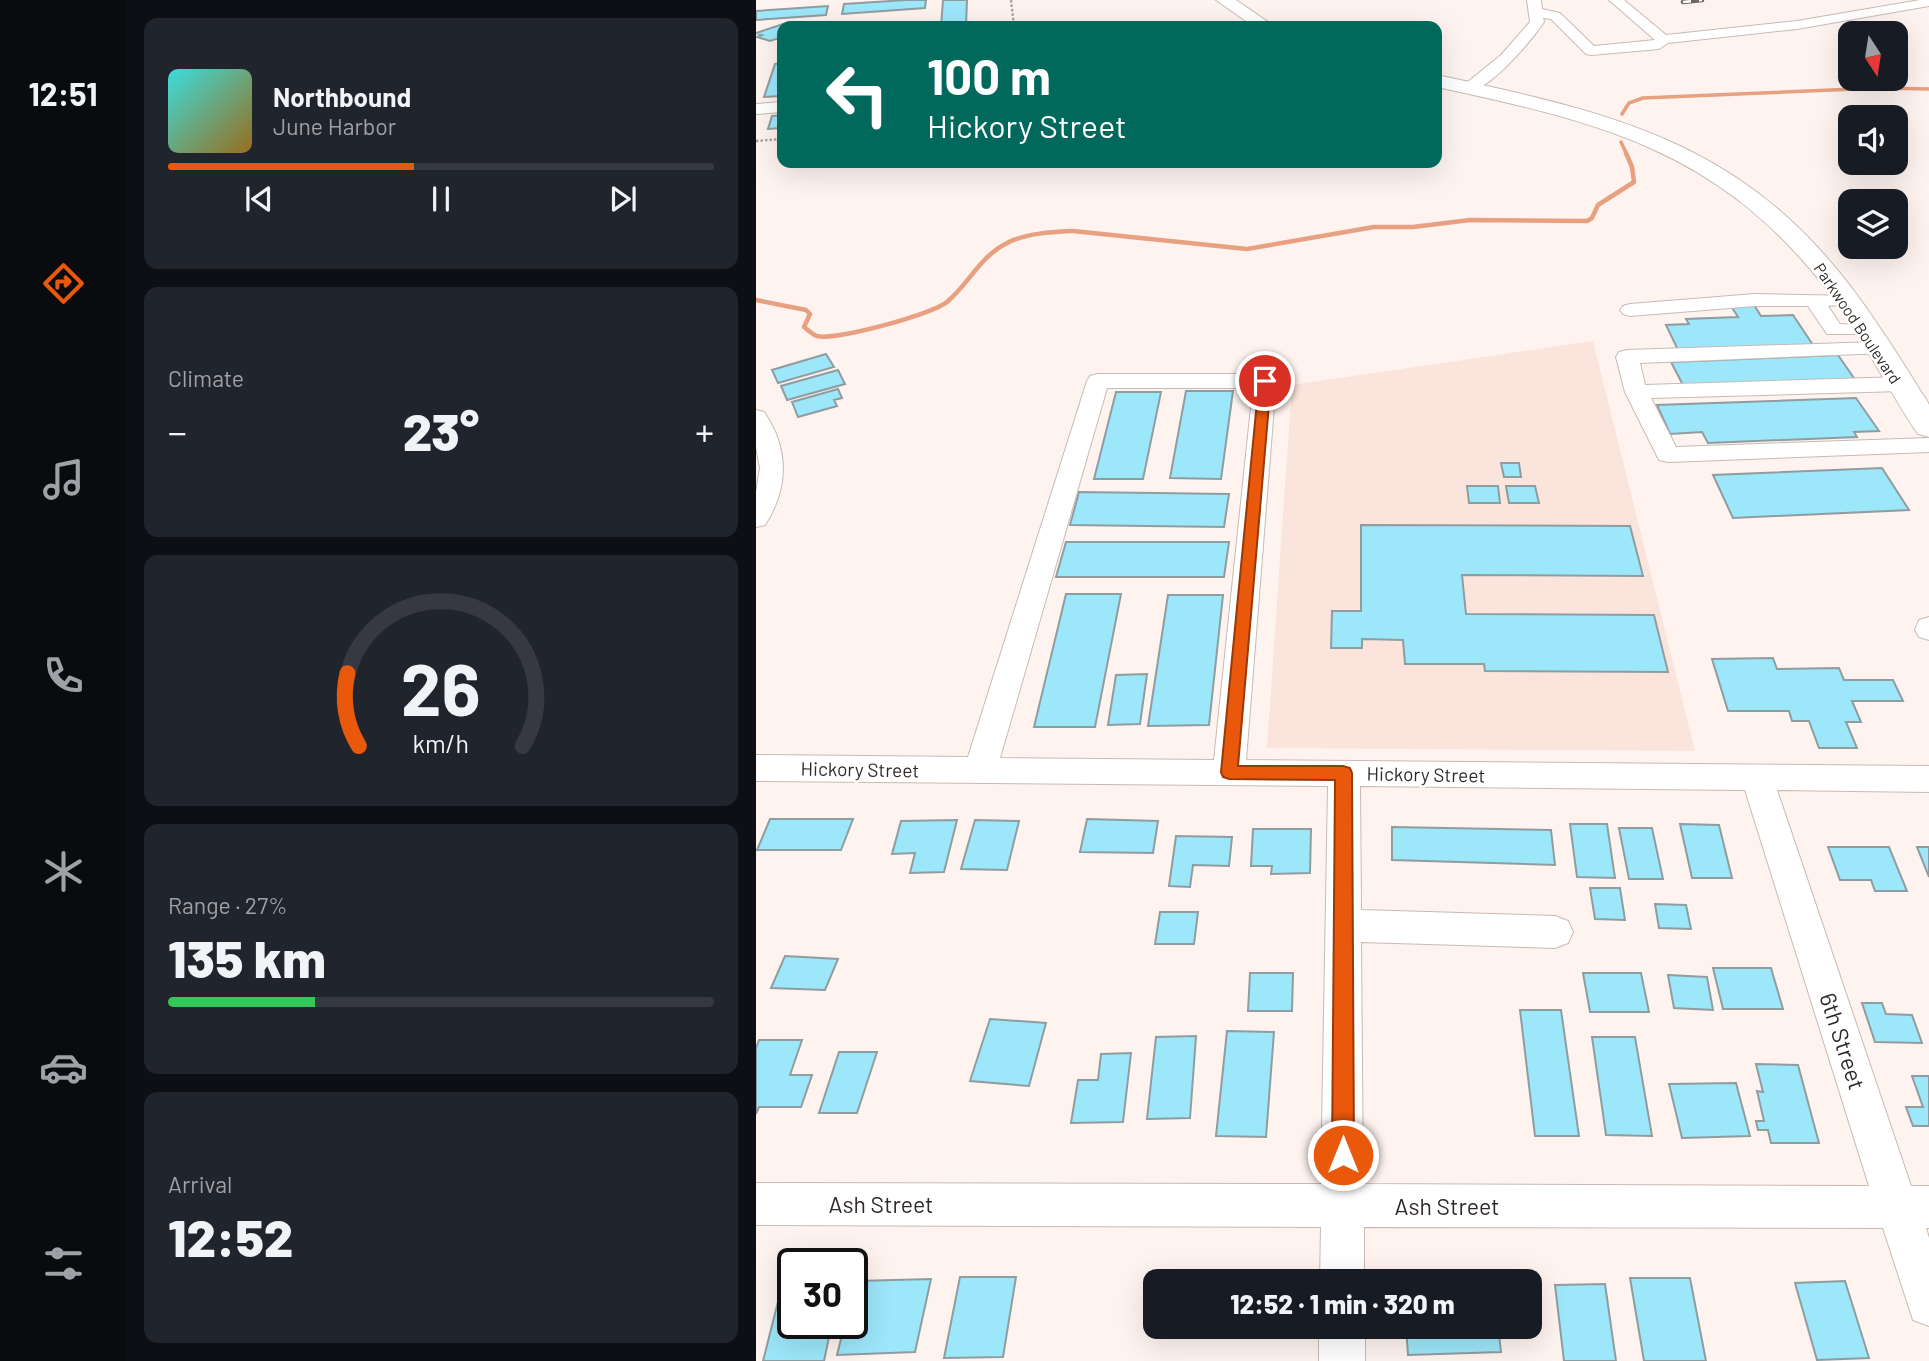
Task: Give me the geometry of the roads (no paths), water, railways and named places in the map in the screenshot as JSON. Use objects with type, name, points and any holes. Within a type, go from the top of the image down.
[{"type":"main road","points":[[1224,0],[1257,21]]},
{"type":"main road","name":"Parkwood Boulevard","points":[[1442,83],[1589,117],[1643,135],[1721,173],[1764,208],[1813,256],[1846,300],[1929,428]]},
{"type":"street","points":[[1616,0],[1663,39],[1766,32],[1857,18],[1929,2]]},
{"type":"street","points":[[1534,6],[1555,16],[1591,51],[1659,45],[1663,39]]},
{"type":"street","points":[[1469,88],[1521,45],[1537,22],[1534,6]]},
{"type":"street","points":[[756,109],[777,107]]},
{"type":"street","points":[[1630,310],[1755,300],[1846,300]]},
{"type":"street","points":[[1814,300],[1834,330],[1871,339]]},
{"type":"street","points":[[1871,339],[1627,357],[1636,392],[1668,456],[1929,445]]},
{"type":"street","points":[[981,770],[1098,381],[1265,381],[1229,772]]},
{"type":"street","points":[[1636,392],[1901,384]]},
{"type":"street","points":[[756,417],[769,446],[774,471],[766,500],[756,519]]},
{"type":"street","name":"Hickory Street","points":[[756,768],[1929,779]]},
{"type":"street","points":[[1342,1269],[1343,773]]},
{"type":"street","name":"6th Street","points":[[1757,778],[1913,1207],[1929,1304]]},
{"type":"street","points":[[1343,925],[1555,932]]},
{"type":"street","name":"Ash Street","points":[[756,1204],[1913,1207]]},
{"type":"street","points":[[1342,1339],[1342,1361]]},
{"type":"waterway","points":[[1622,114],[1629,103],[1643,98],[1879,88],[1929,89]]},
{"type":"waterway","points":[[1621,142],[1627,155]]},
{"type":"waterway","points":[[756,300],[806,310],[810,314],[804,327],[815,335],[827,336],[884,325],[938,307],[947,302],[999,247],[1016,239],[1041,234],[1073,231],[1247,249],[1374,227],[1413,227],[1470,220],[1587,221],[1592,218],[1598,205],[1634,182],[1626,153]]},
{"type":"railway","points":[[1683,2],[1702,0]]}]
